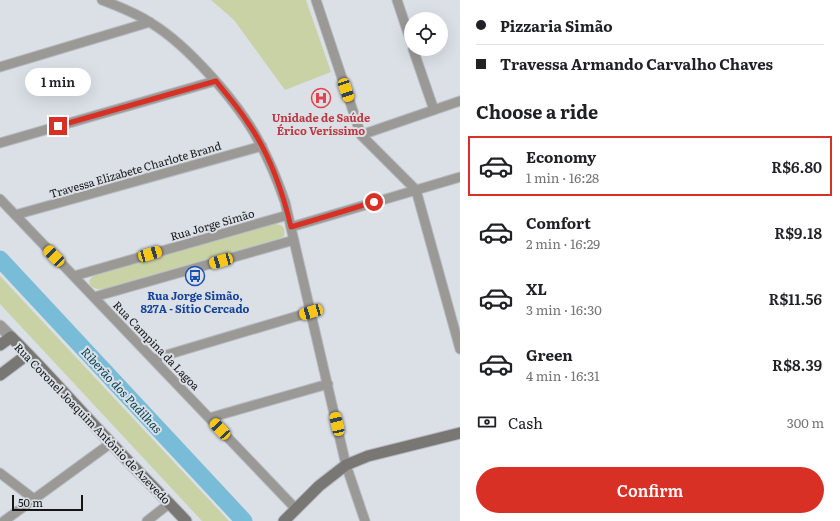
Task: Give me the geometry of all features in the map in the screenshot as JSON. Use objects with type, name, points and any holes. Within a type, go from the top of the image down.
[{"type":"main road","points":[[0,345],[11,337]]},
{"type":"main road","name":"Rua Coronel Joaquim Antônio de Azevedo","points":[[11,337],[111,444],[186,521]]},
{"type":"main road","points":[[0,375],[28,354]]},
{"type":"main road","points":[[284,521],[319,486],[346,465],[368,456],[460,433]]},
{"type":"street","points":[[102,0],[129,11],[150,22],[183,47],[233,101],[247,120],[262,146],[280,188],[288,215],[346,465],[365,521]]},
{"type":"street","points":[[316,0],[361,135],[416,190],[460,349]]},
{"type":"street","points":[[397,0],[404,21]]},
{"type":"street","points":[[0,67],[150,22]]},
{"type":"street","points":[[415,56],[434,110]]},
{"type":"street","points":[[0,143],[216,81]]},
{"type":"street","points":[[361,135],[460,101]]},
{"type":"street","name":"Travessa Elizabete Charlote Brand","points":[[15,215],[262,146]]},
{"type":"street","points":[[291,227],[460,177]]},
{"type":"street","name":"Rua Campina da Lagoa","points":[[0,199],[296,509]]},
{"type":"street","name":"Rua Jorge Simão","points":[[74,276],[288,215]]},
{"type":"street","points":[[94,297],[294,240]]},
{"type":"street","points":[[153,359],[311,312]]},
{"type":"street","name":"Rua Coronel Joaquim Antônio de Azevedo","points":[[0,326],[11,337]]},
{"type":"street","points":[[210,418],[328,384]]},
{"type":"street","points":[[4,521],[111,444]]},
{"type":"street","points":[[0,474],[34,499]]},
{"type":"street","points":[[147,521],[170,503]]},
{"type":"green space","points":[[211,0],[306,0],[331,72],[285,90],[234,20]]},
{"type":"green space","points":[[273,224],[284,228],[284,236],[104,289],[96,289],[90,285],[89,281],[96,275]]},
{"type":"green space","points":[[0,276],[229,521],[202,521],[0,304]]},
{"type":"waterway","name":"Riberão dos Padilhas","points":[[0,259],[244,521]]},
{"type":"place","name":"Unidade de Saúde Érico Veríssimo","points":[[321,98]]},
{"type":"place","name":"Rua Jorge Simão, 827A - Sítio Cercado","points":[[195,276]]},
{"type":"route","points":[[58,126],[216,81],[247,120],[262,146],[275,174],[285,202],[291,227],[374,202]]}]
